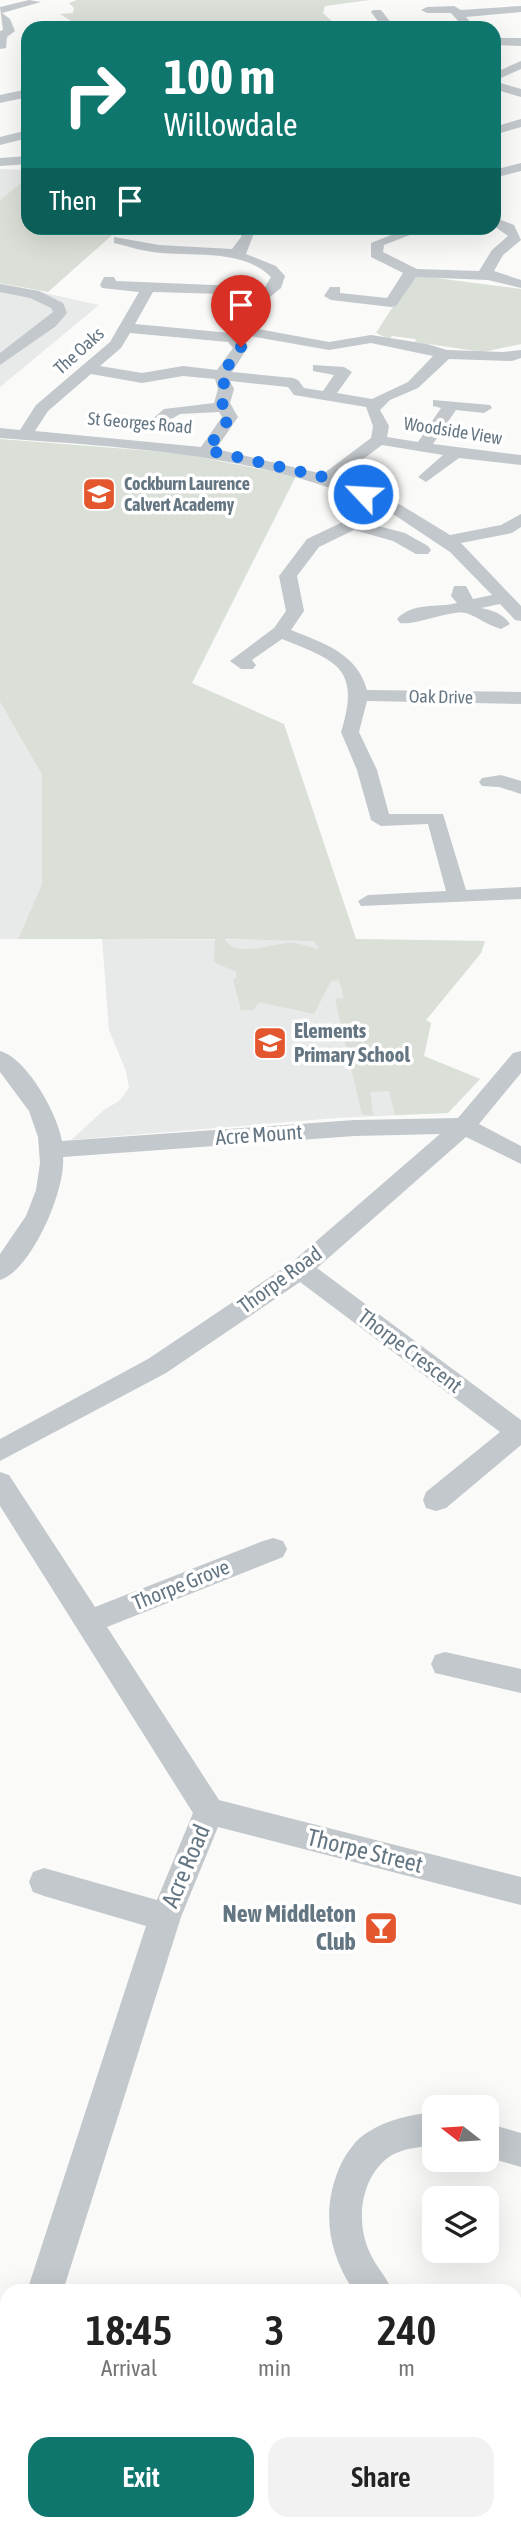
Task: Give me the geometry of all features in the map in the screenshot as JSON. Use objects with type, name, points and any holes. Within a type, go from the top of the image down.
[{"type":"street","points":[[0,10],[35,2]]},
{"type":"street","points":[[427,10],[454,9],[466,21]]},
{"type":"street","points":[[457,13],[521,9]]},
{"type":"street","points":[[377,12],[384,21]]},
{"type":"street","points":[[0,16],[14,30],[1,35],[2,46]]},
{"type":"street","points":[[501,42],[521,42]]},
{"type":"street","points":[[501,71],[521,65]]},
{"type":"street","points":[[501,87],[521,93]]},
{"type":"street","points":[[0,99],[21,94]]},
{"type":"street","points":[[501,129],[521,123]]},
{"type":"street","points":[[0,126],[21,135]]},
{"type":"street","points":[[0,142],[21,137]]},
{"type":"street","points":[[0,162],[21,160]]},
{"type":"street","points":[[501,172],[521,167]]},
{"type":"street","points":[[488,276],[486,272],[492,258],[514,241],[518,233],[501,224]]},
{"type":"street","points":[[238,253],[247,235]]},
{"type":"street","points":[[400,235],[378,243],[376,254],[414,273],[488,276],[521,284]]},
{"type":"street","points":[[118,241],[159,249],[238,253],[274,272],[278,281],[266,291],[250,331]]},
{"type":"street","points":[[127,328],[232,338],[250,331],[267,337],[328,346],[380,321],[408,276],[414,273]]},
{"type":"street","points":[[107,285],[266,291]]},
{"type":"street","name":"The Oaks","points":[[24,435],[42,408],[116,345],[127,328],[131,314],[150,287]]},
{"type":"street","points":[[0,288],[47,299],[58,306],[60,313],[51,323],[0,360]]},
{"type":"street","points":[[335,290],[331,296],[445,355],[499,358],[521,354]]},
{"type":"street","points":[[221,376],[241,347],[232,338]]},
{"type":"street","points":[[328,478],[379,440],[382,433],[372,410],[374,404],[387,395],[414,384],[436,359],[445,355]]},
{"type":"street","points":[[318,368],[350,373],[327,396]]},
{"type":"street","points":[[89,369],[142,378],[183,371],[293,383],[299,392],[374,404]]},
{"type":"street","points":[[207,450],[230,417],[222,397],[226,389],[221,376]]},
{"type":"street","points":[[424,445],[444,404],[484,408]]},
{"type":"street","points":[[142,411],[158,420],[190,408],[225,407]]},
{"type":"street","name":"St Georges Road","points":[[0,433],[207,450],[328,478],[390,506],[448,541],[521,616]]},
{"type":"street","name":"Woodside View","points":[[379,440],[424,445],[489,458],[521,460]]},
{"type":"street","points":[[429,470],[458,451]]},
{"type":"street","points":[[247,665],[239,661],[280,632],[295,611],[288,576],[313,543],[390,506]]},
{"type":"street","points":[[351,524],[400,537],[422,550]]},
{"type":"street","points":[[448,541],[516,529]]},
{"type":"street","points":[[460,590],[460,596],[475,612],[492,617],[501,624]]},
{"type":"street","points":[[412,610],[442,612],[502,598]]},
{"type":"street","points":[[280,632],[331,653],[353,670],[360,695],[350,732],[367,770],[381,820],[436,818],[458,897]]},
{"type":"street","name":"Oak Drive","points":[[360,695],[521,698]]},
{"type":"street","points":[[489,782],[501,781],[521,788]]},
{"type":"street","points":[[368,901],[521,893]]},
{"type":"street","points":[[0,1058],[29,1089],[40,1108],[53,1150],[51,1182],[43,1208],[33,1230],[0,1271]]},
{"type":"street","name":"Thorpe Road","points":[[0,1451],[157,1366],[300,1269],[464,1126],[521,1058]]},
{"type":"street","points":[[464,1126],[521,1156]]},
{"type":"street","name":"Acre Mount","points":[[53,1150],[355,1128],[464,1126]]},
{"type":"street","name":"Thorpe Crescent","points":[[300,1269],[519,1433]]},
{"type":"street","points":[[436,1500],[519,1433]]},
{"type":"street","name":"Acre Road","points":[[0,1483],[209,1811],[165,1917],[47,2284]]},
{"type":"street","name":"Thorpe Grove","points":[[89,1622],[273,1549]]},
{"type":"street","points":[[445,1664],[521,1681]]},
{"type":"street","name":"Thorpe Street","points":[[209,1811],[521,1891]]},
{"type":"street","points":[[44,1882],[165,1917]]},
{"type":"street","points":[[366,2284],[345,2238],[343,2207],[351,2178],[367,2154],[390,2137],[422,2128]]},
{"type":"street","points":[[499,2144],[521,2150]]},
{"type":"shaded area","points":[[77,0],[370,0],[325,6],[323,13],[332,21],[71,21],[60,14],[73,13],[74,8],[69,3]]},
{"type":"shaded area","points":[[0,169],[21,170],[21,183],[0,200]]},
{"type":"shaded area","points":[[21,183],[21,235],[112,235],[48,292],[0,283],[0,200]]},
{"type":"shaded area","points":[[424,274],[428,277],[521,289],[521,344],[483,352],[415,342],[416,339],[392,336],[389,339],[376,333],[412,277]]},
{"type":"shaded area","points":[[0,283],[99,305],[0,387]]},
{"type":"shaded area","points":[[0,439],[179,453],[296,476],[192,683],[284,724],[356,939],[485,941],[481,953],[426,1020],[431,1023],[424,1056],[480,1079],[448,1113],[395,1115],[389,1091],[370,1092],[373,1116],[362,1114],[335,999],[344,998],[339,980],[331,981],[314,1014],[259,1002],[253,1010],[241,1010],[233,979],[237,978],[236,972],[214,962],[215,939],[18,939],[42,884],[42,775],[0,702]],"holes":[[[225,939],[314,941],[319,949],[292,943],[247,949],[230,945]]]},
{"type":"shaded area","points":[[0,702],[42,775],[42,884],[18,939],[0,939]]},
{"type":"shaded area","name":"Elements Primary School","points":[[102,939],[485,941],[481,953],[426,1020],[431,1023],[423,1056],[480,1079],[448,1113],[337,1118],[71,1140],[104,1110],[119,1101],[129,1088],[126,1071],[109,1030]]},
{"type":"place","name":"Cockburn Laurence Calvert Academy","points":[[99,494]]},
{"type":"place","name":"Elements Primary School","points":[[270,1043]]},
{"type":"place","name":"New Middleton Club","points":[[381,1928]]},
{"type":"route","points":[[241,347],[221,376],[226,389],[222,403],[230,417],[207,450],[279,464],[328,478],[363,494]]}]
